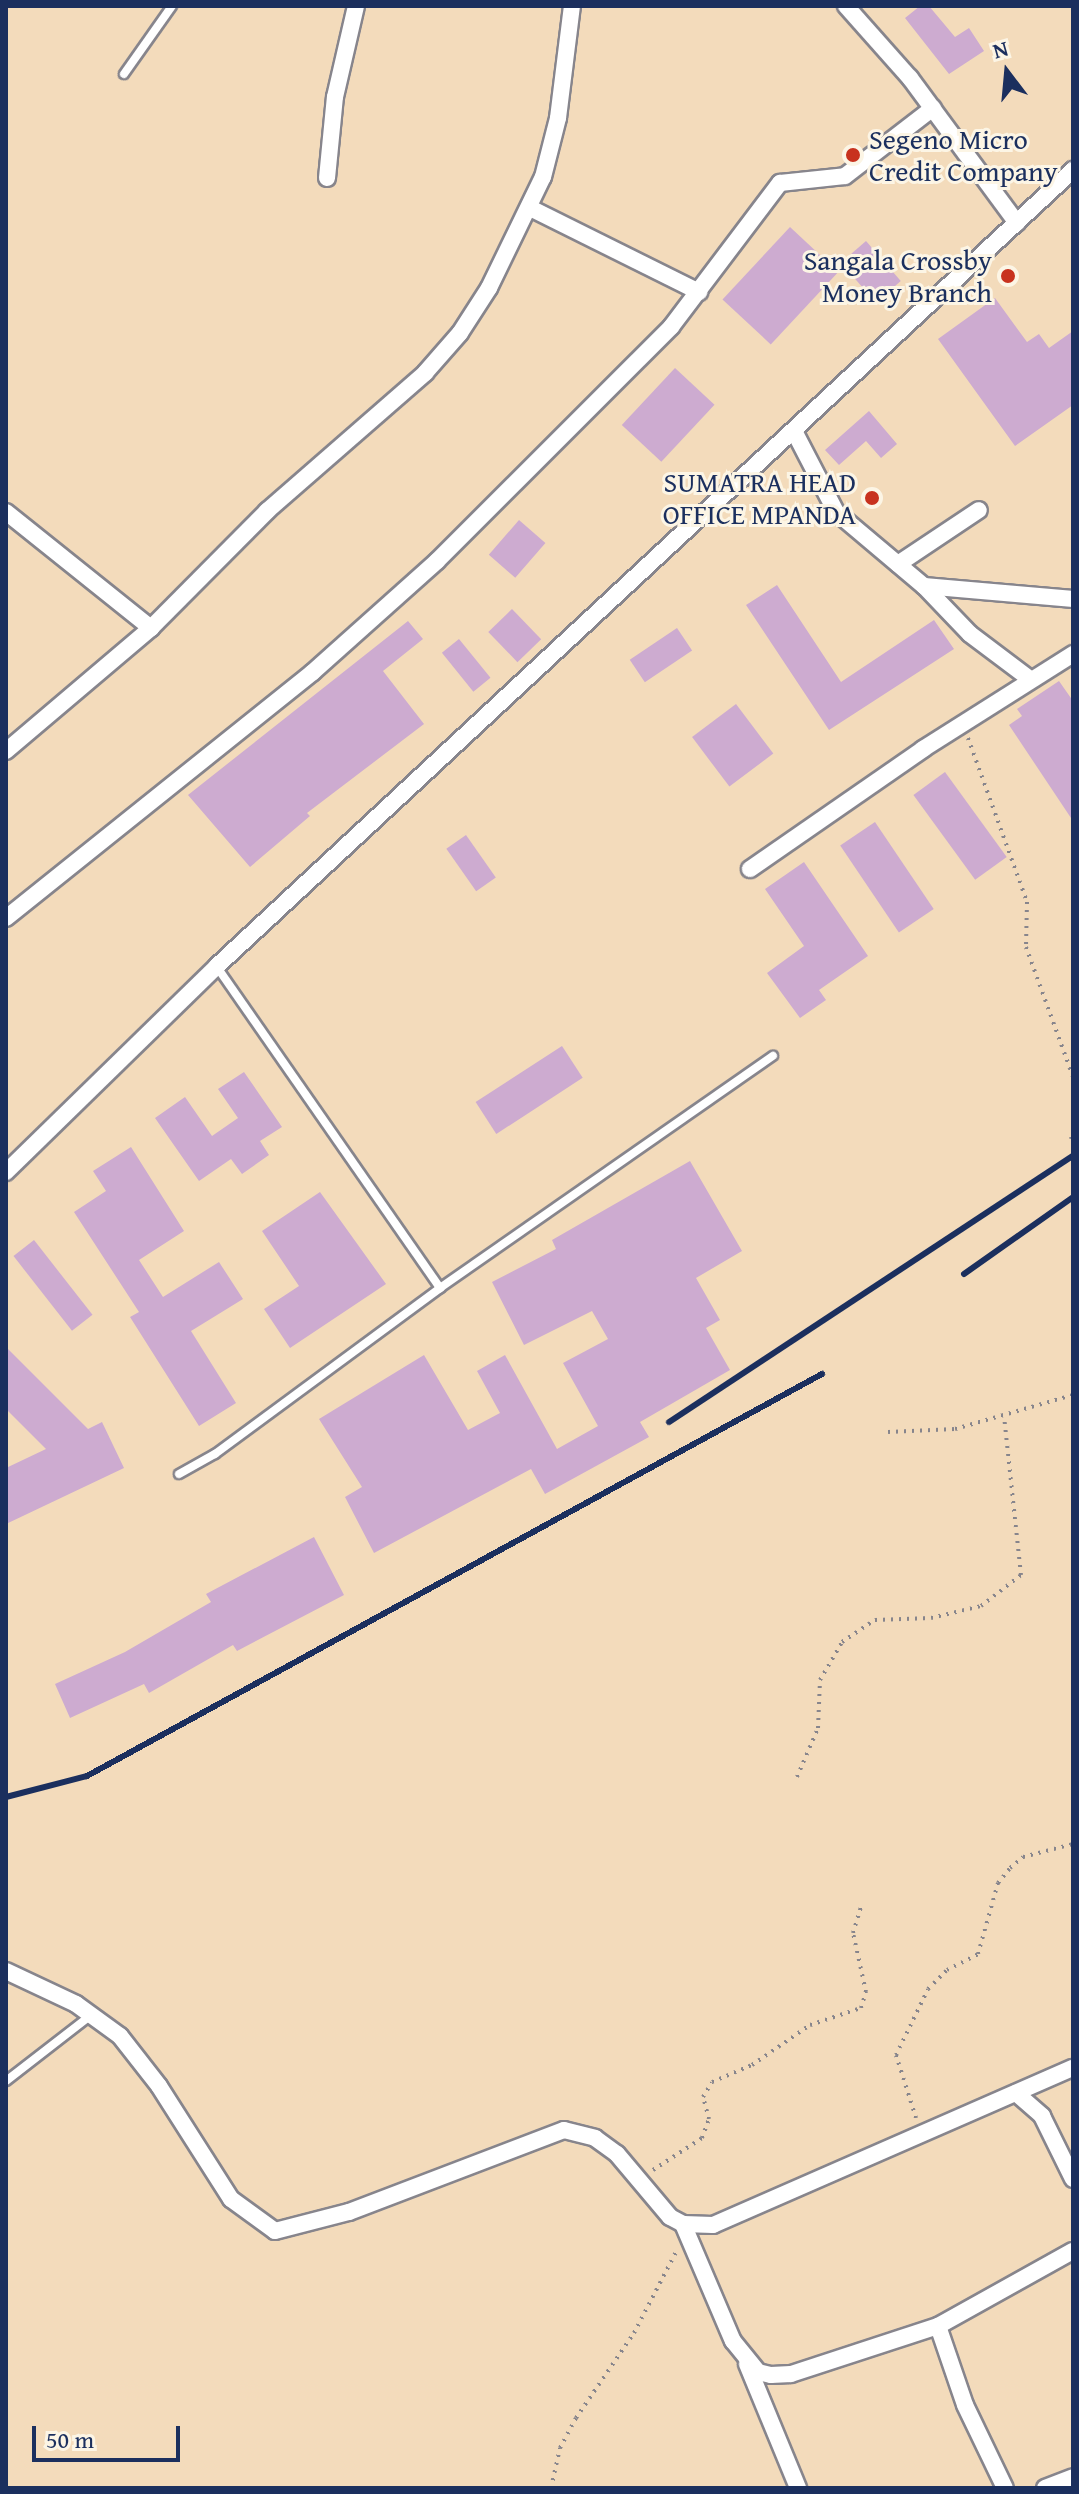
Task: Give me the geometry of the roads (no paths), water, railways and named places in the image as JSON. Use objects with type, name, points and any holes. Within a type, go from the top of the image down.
[{"type":"street","points":[[327,178],[335,97],[356,6]]},
{"type":"street","points":[[6,751],[151,628],[267,511],[425,373],[489,288],[530,208],[558,118],[572,6]]},
{"type":"street","points":[[846,6],[933,108],[1017,223]]},
{"type":"street","points":[[6,918],[370,622],[650,348],[699,292],[780,183],[845,176],[933,108]]},
{"type":"street","points":[[6,1172],[217,966],[1073,170]]},
{"type":"street","points":[[530,208],[699,292]]},
{"type":"street","points":[[794,431],[836,512],[924,586],[970,634],[1030,679]]},
{"type":"street","points":[[898,564],[979,510]]},
{"type":"street","points":[[6,512],[151,628]]},
{"type":"street","points":[[924,586],[1073,599]]},
{"type":"street","points":[[750,869],[1030,679],[1073,654]]},
{"type":"street","points":[[6,1971],[92,2014],[145,2068],[231,2199],[261,2225],[275,2231],[335,2216],[564,2130],[595,2138],[686,2232],[718,2313],[746,2362],[759,2403],[798,2488]]},
{"type":"street","points":[[686,2232],[744,2216],[1073,2068]]},
{"type":"street","points":[[1016,2093],[1042,2116],[1073,2179]]},
{"type":"street","points":[[746,2362],[758,2372],[791,2374],[938,2326],[1073,2251]]},
{"type":"street","points":[[938,2326],[965,2405],[1005,2488]]},
{"type":"street","points":[[1045,2488],[1073,2477]]},
{"type":"lane","points":[[124,74],[172,6]]},
{"type":"lane","points":[[217,966],[440,1288]]},
{"type":"lane","points":[[179,1474],[215,1454],[440,1288],[773,1056]]},
{"type":"lane","points":[[6,2081],[92,2014]]},
{"type":"railway","points":[[669,1422],[1073,1156]]},
{"type":"railway","points":[[964,1274],[1073,1197]]},
{"type":"railway","points":[[6,1797],[87,1776],[822,1374]]},
{"type":"place","name":"Segeno Micro Credit Company","points":[[853,155]]},
{"type":"place","name":"Sangala Crossby Money Branch","points":[[1008,276]]},
{"type":"place","name":"SUMATRA HEAD OFFICE MPANDA","points":[[872,498]]}]
